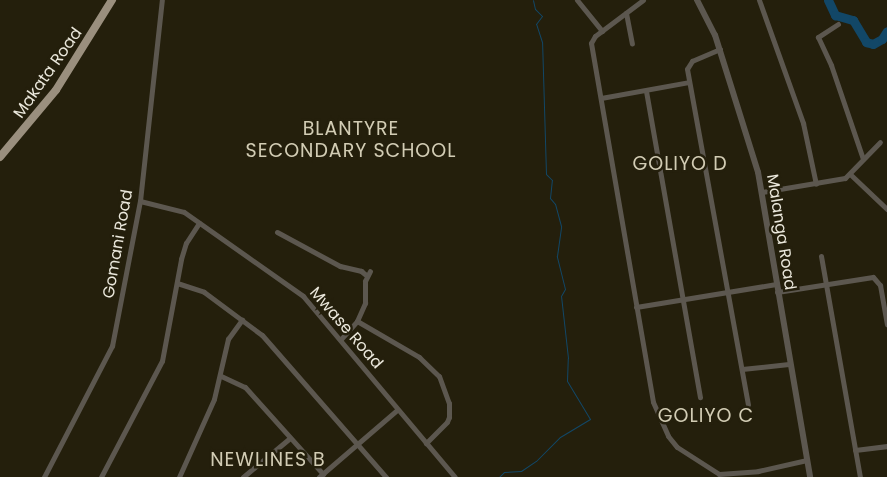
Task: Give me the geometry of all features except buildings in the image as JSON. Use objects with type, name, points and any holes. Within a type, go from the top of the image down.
[{"type":"main road","name":"Makata Road","points":[[0,157],[56,90],[112,0]]},
{"type":"street","name":"Gomani Road","points":[[46,476],[112,346],[140,201],[162,0]]},
{"type":"street","points":[[577,0],[602,31]]},
{"type":"street","name":"Malanga Road","points":[[698,0],[720,48],[750,140],[762,192],[810,477]]},
{"type":"street","points":[[759,0],[803,123],[816,184]]},
{"type":"street","points":[[638,1],[626,13],[602,31],[591,43],[649,387],[668,436],[696,461],[719,474],[759,474],[807,460]]},
{"type":"street","points":[[626,13],[632,43]]},
{"type":"street","points":[[838,24],[818,37],[832,65],[863,159]]},
{"type":"street","points":[[720,48],[690,63],[689,82],[748,404]]},
{"type":"street","points":[[601,98],[689,82]]},
{"type":"street","points":[[646,91],[700,397]]},
{"type":"street","points":[[762,192],[816,184],[852,175],[863,159],[880,142]]},
{"type":"street","points":[[852,175],[887,209]]},
{"type":"street","name":"Mwase Road","points":[[140,201],[171,206],[199,223],[302,296],[455,477]]},
{"type":"street","points":[[101,477],[162,361],[186,243],[199,223]]},
{"type":"street","points":[[277,232],[340,266],[368,273],[365,303],[357,321],[340,339]]},
{"type":"street","points":[[821,256],[860,477]]},
{"type":"street","points":[[636,307],[728,292],[826,283],[865,276],[878,280],[887,324]]},
{"type":"street","points":[[177,283],[204,292],[270,343],[386,477]]},
{"type":"street","points":[[179,477],[214,399],[221,376],[228,339],[242,320]]},
{"type":"street","points":[[357,321],[419,357],[439,376],[449,403],[449,417],[447,422],[426,443]]},
{"type":"street","points":[[742,369],[790,364]]},
{"type":"street","points":[[221,376],[245,387],[321,475],[397,410]]},
{"type":"street","points":[[243,477],[290,438]]},
{"type":"street","points":[[855,450],[887,446]]},
{"type":"waterway","points":[[499,477],[504,472],[521,471],[536,461],[560,437],[590,419],[567,381],[568,358],[561,296],[565,289],[557,256],[561,226],[555,204],[550,198],[552,180],[546,174],[542,42],[536,24],[542,16],[535,9],[533,0]]},
{"type":"waterway","points":[[828,0],[835,15],[853,20],[866,42],[873,44],[882,39],[887,31]]},
{"type":"district","name":"BLANTYRE SECONDARY SCHOOL","points":[[351,140]]},
{"type":"district","name":"GOLIYO D","points":[[680,164]]},
{"type":"district","name":"GOLIYO C","points":[[706,416]]},
{"type":"district","name":"NEWLINES B","points":[[268,460]]}]
